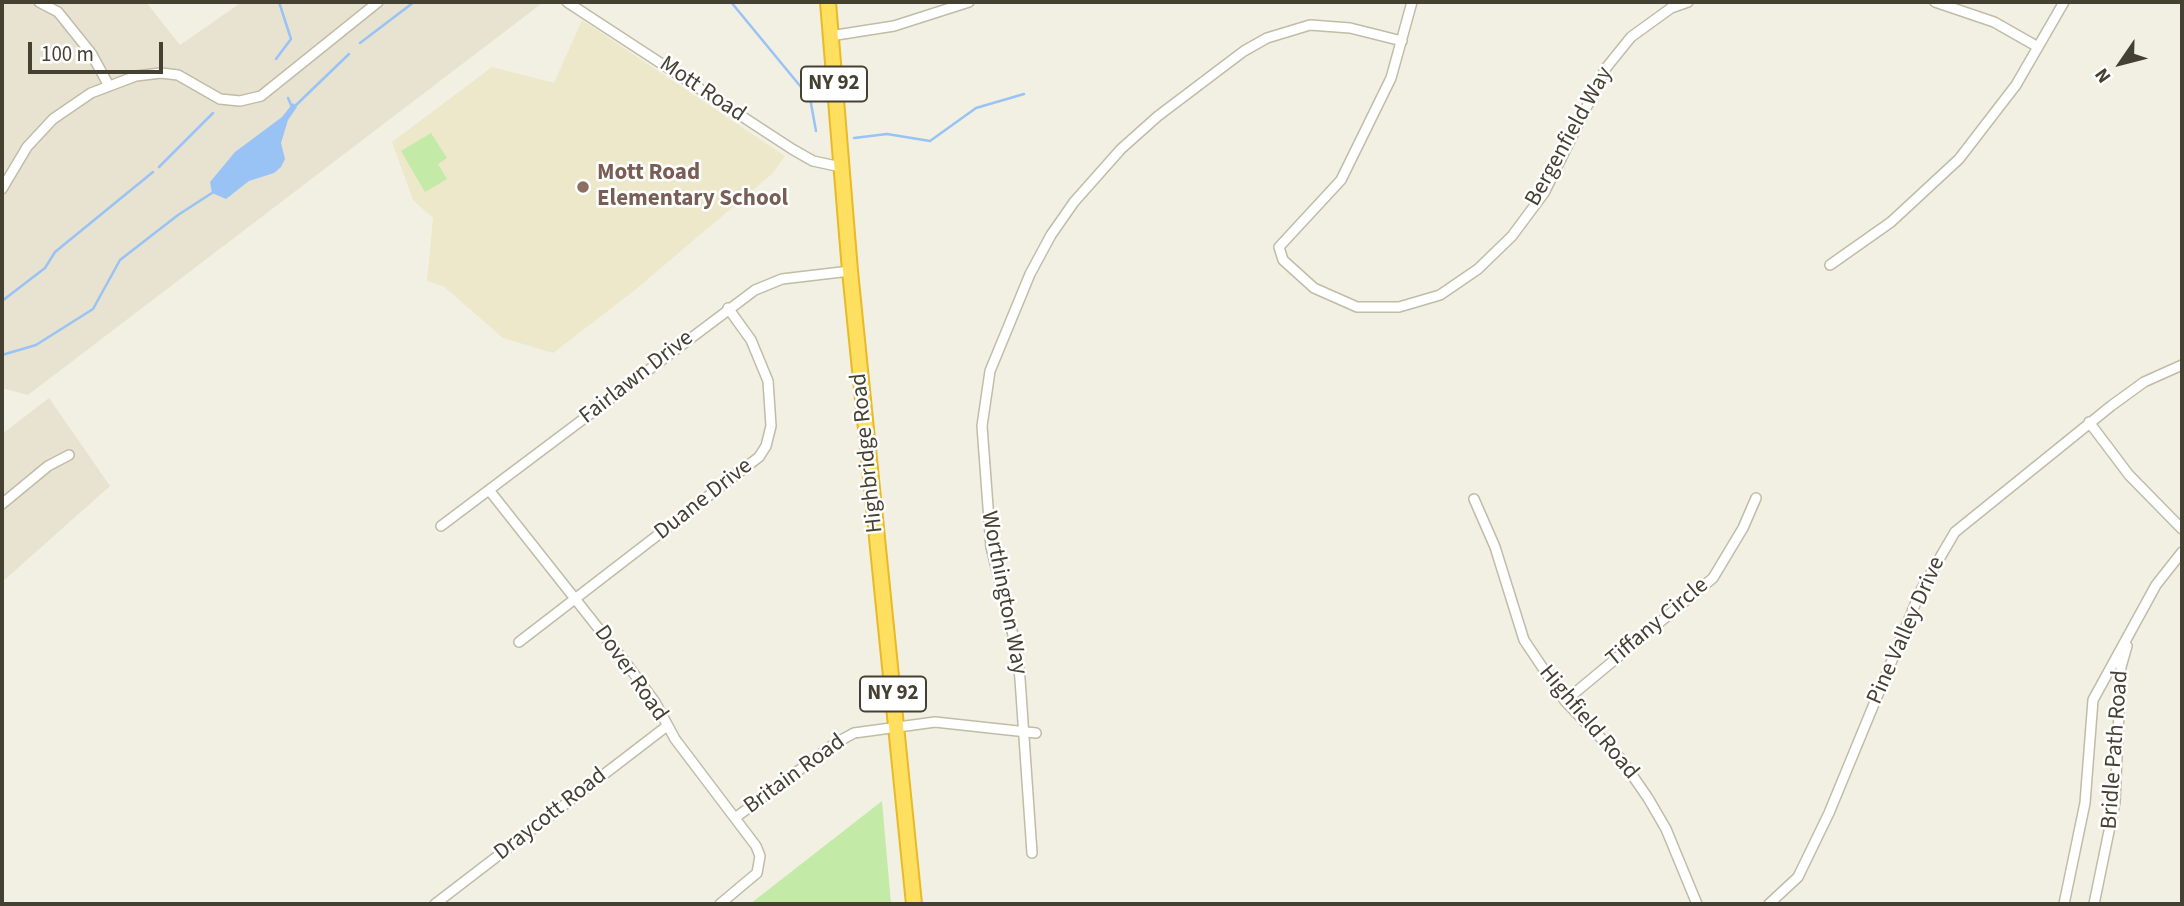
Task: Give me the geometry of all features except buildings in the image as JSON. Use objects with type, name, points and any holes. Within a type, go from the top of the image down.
[{"type":"highway","name":"Highbridge Road","points":[[828,2],[850,271],[914,904]]},
{"type":"street","points":[[39,2],[58,12],[91,54],[108,84]]},
{"type":"street","points":[[2,188],[27,147],[53,119],[73,103],[108,84],[161,73],[178,75],[220,99],[240,101],[261,96],[379,2]]},
{"type":"street","name":"Mott Road","points":[[567,2],[792,149],[813,161],[841,167]]},
{"type":"street","points":[[830,36],[894,26],[969,2]]},
{"type":"street","points":[[1402,41],[1412,2]]},
{"type":"street","name":"Bergenfield Way","points":[[1402,41],[1373,119],[1341,180],[1279,247],[1283,260],[1314,288],[1357,307],[1399,307],[1440,295],[1478,269],[1512,236],[1544,193],[1606,68],[1631,37],[1671,8],[1688,2]]},
{"type":"street","points":[[1935,2],[1994,22],[2038,47]]},
{"type":"street","points":[[1830,265],[1891,222],[1959,159],[1992,121],[2064,2]]},
{"type":"street","name":"Worthington Way","points":[[1032,853],[1017,651],[990,547],[982,426],[985,396],[994,361],[1030,274],[1051,234],[1090,182],[1128,142],[1244,51],[1268,38],[1310,25],[1329,25],[1402,41]]},
{"type":"street","name":"Fairlawn Drive","points":[[441,526],[728,308],[767,283],[850,271]]},
{"type":"street","name":"Duane Drive","points":[[519,642],[747,469],[766,446],[772,410],[764,364],[728,308]]},
{"type":"street","name":"Pine Valley Drive","points":[[1769,904],[1798,877],[1829,813],[1936,560],[1955,532],[2089,422],[2142,383],[2182,365]]},
{"type":"street","points":[[2089,422],[2129,475],[2182,529]]},
{"type":"street","points":[[2,504],[48,466],[69,455]]},
{"type":"street","name":"Dover Road","points":[[489,490],[655,702],[667,726],[756,846],[760,865],[749,881],[720,904]]},
{"type":"street","name":"Tiffany Circle","points":[[1565,701],[1705,586],[1719,569],[1743,528],[1756,498]]},
{"type":"street","name":"Highfield Road","points":[[1475,499],[1494,547],[1524,640],[1565,701],[1621,759],[1648,797],[1666,830],[1697,904]]},
{"type":"street","name":"Bridle Path Road","points":[[2064,904],[2085,803],[2093,700],[2156,585],[2182,552]]},
{"type":"street","name":"Bridle Path Road","points":[[2094,904],[2116,802],[2121,667],[2129,638]]},
{"type":"street","name":"Britain Road","points":[[735,818],[834,744],[853,733],[935,722],[1036,733]]},
{"type":"street","name":"Draycott Road","points":[[435,904],[667,726]]},
{"type":"shaded area","points":[[2,2],[146,2],[180,45],[242,2],[541,4],[28,395],[2,388]]},
{"type":"shaded area","name":"Mott Road Elementary School","points":[[582,20],[785,156],[773,173],[635,290],[553,353],[503,338],[443,286],[427,281],[433,218],[413,200],[392,142],[492,67],[554,83]]},
{"type":"shaded area","points":[[49,398],[110,486],[2,582],[2,434]]},
{"type":"green space","points":[[431,133],[447,158],[438,164],[447,179],[425,192],[401,151]]},
{"type":"green space","points":[[882,801],[891,904],[750,904]]},
{"type":"water","points":[[293,103],[297,107],[288,120],[281,143],[285,159],[281,167],[274,173],[249,181],[226,199],[212,193],[210,182],[235,152],[282,117]]},
{"type":"waterway","points":[[276,59],[291,39],[279,2]]},
{"type":"waterway","points":[[360,43],[414,2]]},
{"type":"waterway","points":[[731,2],[810,98],[816,131]]},
{"type":"waterway","points":[[294,107],[349,54]]},
{"type":"waterway","points":[[854,138],[887,134],[930,141],[976,108],[1024,94]]},
{"type":"waterway","points":[[288,98],[292,107]]},
{"type":"waterway","points":[[159,167],[213,113]]},
{"type":"waterway","points":[[2,301],[45,268],[55,252],[153,172]]},
{"type":"waterway","points":[[2,355],[36,345],[93,309],[120,260],[178,215],[215,191]]},
{"type":"place","name":"Mott Road Elementary School","points":[[583,187]]}]
